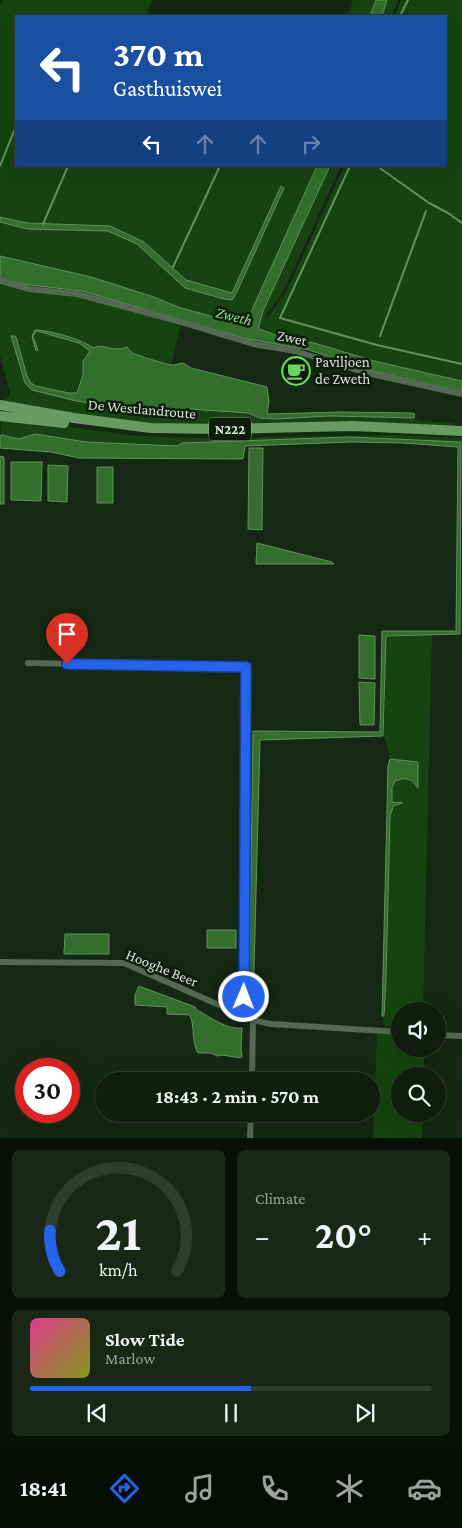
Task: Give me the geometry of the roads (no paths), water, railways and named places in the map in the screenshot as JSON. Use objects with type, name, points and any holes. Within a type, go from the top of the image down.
[{"type":"main road","name":"De Westlandroute","points":[[0,404],[74,418],[151,428],[220,429],[353,426],[462,431]]},
{"type":"main road","name":"De Westlandroute","points":[[0,416],[169,434],[371,432],[462,436]]},
{"type":"street","name":"Zwet","points":[[0,281],[28,289],[77,294],[253,344],[295,351],[367,373],[462,394]]},
{"type":"street","points":[[28,663],[246,667],[243,1016]]},
{"type":"street","name":"Hooghe Beer","points":[[0,962],[124,963],[254,1020],[272,1024],[391,1031]]},
{"type":"street","points":[[252,1072],[254,1020]]},
{"type":"street","points":[[446,1035],[462,1036]]},
{"type":"street","points":[[250,1138],[251,1122]]},
{"type":"waterway","points":[[400,15],[408,0]]},
{"type":"waterway","points":[[0,166],[15,128]]},
{"type":"waterway","points":[[43,224],[68,167]]},
{"type":"waterway","points":[[350,167],[280,318],[377,345],[462,364]]},
{"type":"waterway","points":[[378,167],[429,203],[462,223]]},
{"type":"waterway","points":[[173,267],[219,168]]},
{"type":"waterway","points":[[380,336],[426,211]]},
{"type":"place","name":"Paviljoen de Zweth","points":[[296,371]]},
{"type":"water label","name":"Zweth","points":[[234,316]]}]
